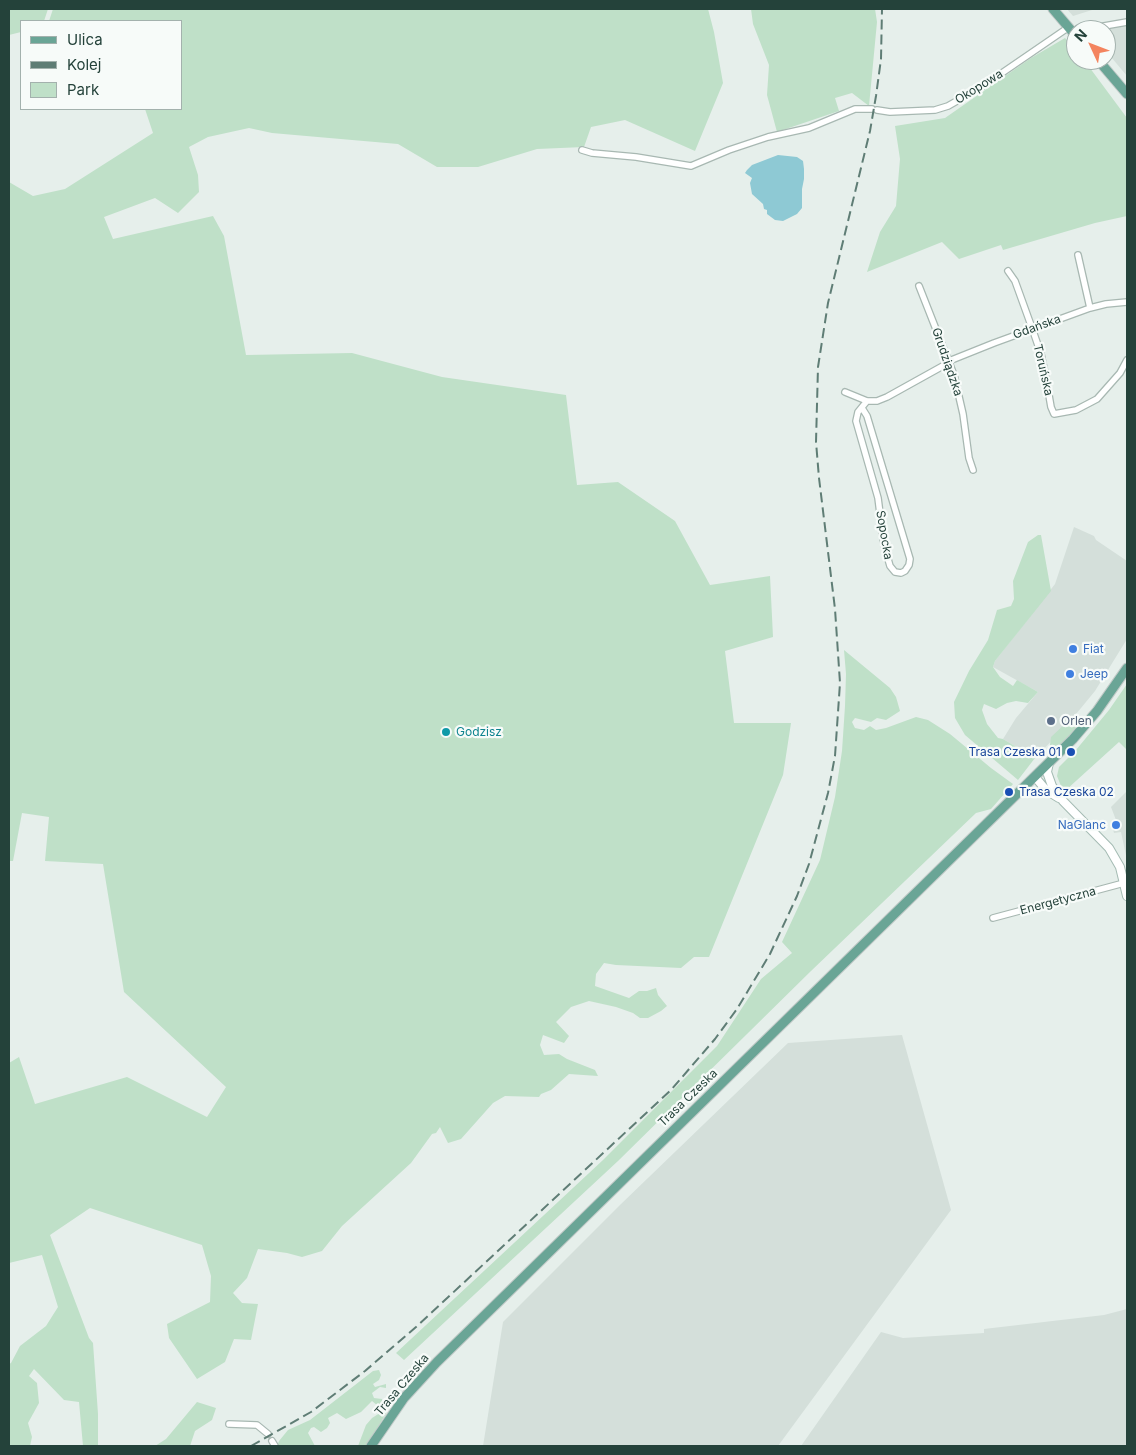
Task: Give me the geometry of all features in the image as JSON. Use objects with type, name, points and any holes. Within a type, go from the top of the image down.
[{"type":"main road","points":[[1052,9],[1066,24]]},
{"type":"main road","points":[[1107,70],[1127,94]]},
{"type":"main road","name":"Trasa Czeska","points":[[371,1446],[404,1398],[437,1362],[1050,762],[1091,719],[1127,668]]},
{"type":"street","name":"Okopowa","points":[[582,150],[592,153],[636,156],[691,166],[729,150],[768,137],[809,128],[855,109],[890,112],[935,110],[948,106],[976,91],[1066,29]]},
{"type":"street","points":[[1078,255],[1090,308]]},
{"type":"street","name":"Toruńska","points":[[1008,271],[1015,281],[1032,328],[1054,414],[1076,410],[1097,399],[1116,379],[1127,360]]},
{"type":"street","name":"Grudziądzka","points":[[919,286],[949,361],[958,390],[969,458],[974,470]]},
{"type":"street","name":"Gdańska","points":[[867,401],[877,401],[887,397],[949,361],[1032,328],[1090,308],[1127,302]]},
{"type":"street","points":[[845,392],[867,401]]},
{"type":"street","name":"Sopocka","points":[[862,408],[867,416],[910,559],[909,565],[901,573],[891,569],[884,545],[878,498],[856,421],[856,416],[867,401]]},
{"type":"street","points":[[1050,762],[1047,772],[1052,786]]},
{"type":"street","points":[[1034,777],[1042,777],[1052,786],[1063,801],[1109,848],[1118,863],[1127,896]]},
{"type":"street","points":[[1034,777],[1046,790],[1063,801]]},
{"type":"street","name":"Energetyczna","points":[[993,918],[1124,883]]},
{"type":"street","points":[[229,1424],[258,1425],[268,1434]]},
{"type":"shaded area","points":[[1067,9],[1091,9],[1092,10],[1073,16]]},
{"type":"shaded area","points":[[1126,24],[1127,76],[1116,63],[1116,26]]},
{"type":"shaded area","points":[[1074,527],[1094,536],[1096,540],[1127,561],[1127,639],[1095,691],[1067,725],[1035,758],[1003,739],[1016,718],[1038,692],[993,667],[995,661],[1055,584]]},
{"type":"shaded area","points":[[1127,791],[1127,860],[1121,832],[1114,833],[1111,822],[1116,820],[1111,807]]},
{"type":"shaded area","points":[[902,1035],[951,1210],[778,1446],[483,1446],[503,1322],[621,1204],[788,1043]]},
{"type":"shaded area","points":[[1127,1309],[1127,1446],[801,1446],[881,1332],[903,1338],[984,1333],[984,1329],[1104,1315]]},
{"type":"green space","points":[[9,9],[48,9],[44,20],[20,20],[20,32],[9,35]]},
{"type":"green space","points":[[53,9],[708,9],[723,83],[695,151],[625,120],[591,127],[584,147],[537,149],[478,167],[437,167],[398,144],[272,133],[249,128],[208,137],[189,147],[198,175],[199,192],[178,213],[155,198],[104,217],[113,239],[213,216],[224,236],[246,355],[352,353],[442,377],[566,395],[577,485],[618,482],[675,521],[710,585],[770,576],[773,637],[725,651],[734,723],[791,723],[783,775],[709,957],[694,957],[681,968],[604,963],[596,974],[595,986],[629,998],[639,991],[656,988],[658,995],[667,1006],[648,1018],[640,1018],[633,1013],[616,1007],[589,1001],[571,1007],[556,1022],[569,1036],[564,1043],[543,1035],[540,1045],[544,1055],[559,1054],[595,1070],[598,1076],[569,1074],[551,1090],[541,1094],[539,1097],[505,1096],[493,1103],[461,1139],[448,1143],[440,1127],[436,1133],[432,1134],[411,1163],[342,1226],[322,1251],[302,1257],[258,1249],[247,1278],[233,1293],[242,1303],[258,1304],[251,1340],[234,1339],[225,1362],[197,1379],[169,1338],[167,1324],[210,1302],[211,1276],[202,1245],[90,1208],[50,1235],[89,1338],[93,1343],[98,1414],[98,1446],[83,1446],[79,1402],[64,1400],[34,1369],[29,1376],[37,1383],[39,1403],[28,1423],[32,1437],[30,1446],[9,1446],[9,1364],[20,1346],[46,1326],[58,1307],[42,1255],[9,1263],[9,1063],[19,1057],[35,1104],[127,1077],[207,1117],[226,1087],[124,992],[103,864],[45,861],[49,817],[22,813],[13,861],[9,861],[9,182],[33,196],[65,189],[153,133],[145,110],[182,110],[182,20],[49,20]]},
{"type":"green space","points":[[751,9],[875,9],[877,22],[869,106],[852,93],[835,98],[839,111],[777,132],[767,95],[769,65],[753,24]]},
{"type":"green space","points":[[1065,38],[1066,70],[1091,70],[1127,118],[1127,216],[1095,223],[1003,250],[1001,245],[959,259],[942,242],[867,272],[880,232],[896,206],[900,159],[895,126],[945,118],[1031,58]]},
{"type":"green space","points":[[1041,535],[1051,591],[995,661],[993,667],[1000,677],[1013,686],[1017,680],[1038,692],[1028,703],[1016,701],[996,709],[984,704],[982,710],[987,724],[998,738],[1035,758],[1018,780],[965,735],[955,718],[954,702],[969,671],[988,640],[997,610],[1011,606],[1014,599],[1013,581],[1028,542]]},
{"type":"green space","points":[[844,650],[890,688],[896,697],[900,711],[886,720],[877,718],[871,722],[855,718],[852,722],[855,728],[864,730],[870,726],[876,730],[916,717],[928,720],[950,734],[1013,784],[991,809],[976,813],[811,971],[618,1161],[404,1360],[396,1353],[603,1160],[717,1046],[761,979],[792,953],[782,942],[820,860],[835,797],[842,751],[845,706],[846,674]]},
{"type":"green space","points":[[1127,684],[1127,750],[1119,742],[1066,790],[1061,786],[1057,776],[1059,767],[1076,750],[1109,710]]},
{"type":"green space","points":[[1066,723],[1073,723],[1076,727],[1075,730],[1057,749],[1053,750],[1050,745],[1051,737]]},
{"type":"green space","points":[[379,1370],[381,1375],[379,1380],[373,1384],[375,1387],[386,1384],[386,1388],[380,1387],[372,1393],[374,1398],[382,1399],[383,1404],[378,1406],[372,1401],[361,1412],[346,1419],[337,1413],[328,1418],[330,1423],[321,1432],[314,1427],[311,1428],[308,1433],[315,1446],[277,1446],[288,1430],[310,1420],[373,1371]]},
{"type":"green space","points":[[197,1402],[216,1408],[212,1420],[195,1431],[190,1446],[155,1446],[166,1439]]},
{"type":"green space","points":[[388,1410],[367,1446],[358,1446],[366,1425],[372,1418]]},
{"type":"water","points":[[778,155],[797,157],[803,161],[804,169],[802,208],[797,214],[783,221],[775,220],[767,214],[763,204],[752,194],[750,183],[752,178],[745,173],[752,165]]},
{"type":"railway","points":[[251,1446],[311,1412],[365,1371],[416,1327],[671,1090],[715,1039],[737,1009],[770,954],[797,896],[809,864],[828,793],[835,756],[840,683],[835,609],[816,442],[818,367],[828,303],[870,131],[881,59],[882,9]]},
{"type":"place","name":"Fiat","points":[[1073,649]]},
{"type":"place","name":"Jeep","points":[[1070,674]]},
{"type":"place","name":"Orlen","points":[[1051,721]]},
{"type":"place","name":"Godzisz","points":[[446,732]]},
{"type":"place","name":"Trasa Czeska 01","points":[[1071,752]]},
{"type":"place","name":"Trasa Czeska 02","points":[[1009,792]]},
{"type":"place","name":"NaGlanc","points":[[1116,825]]}]
